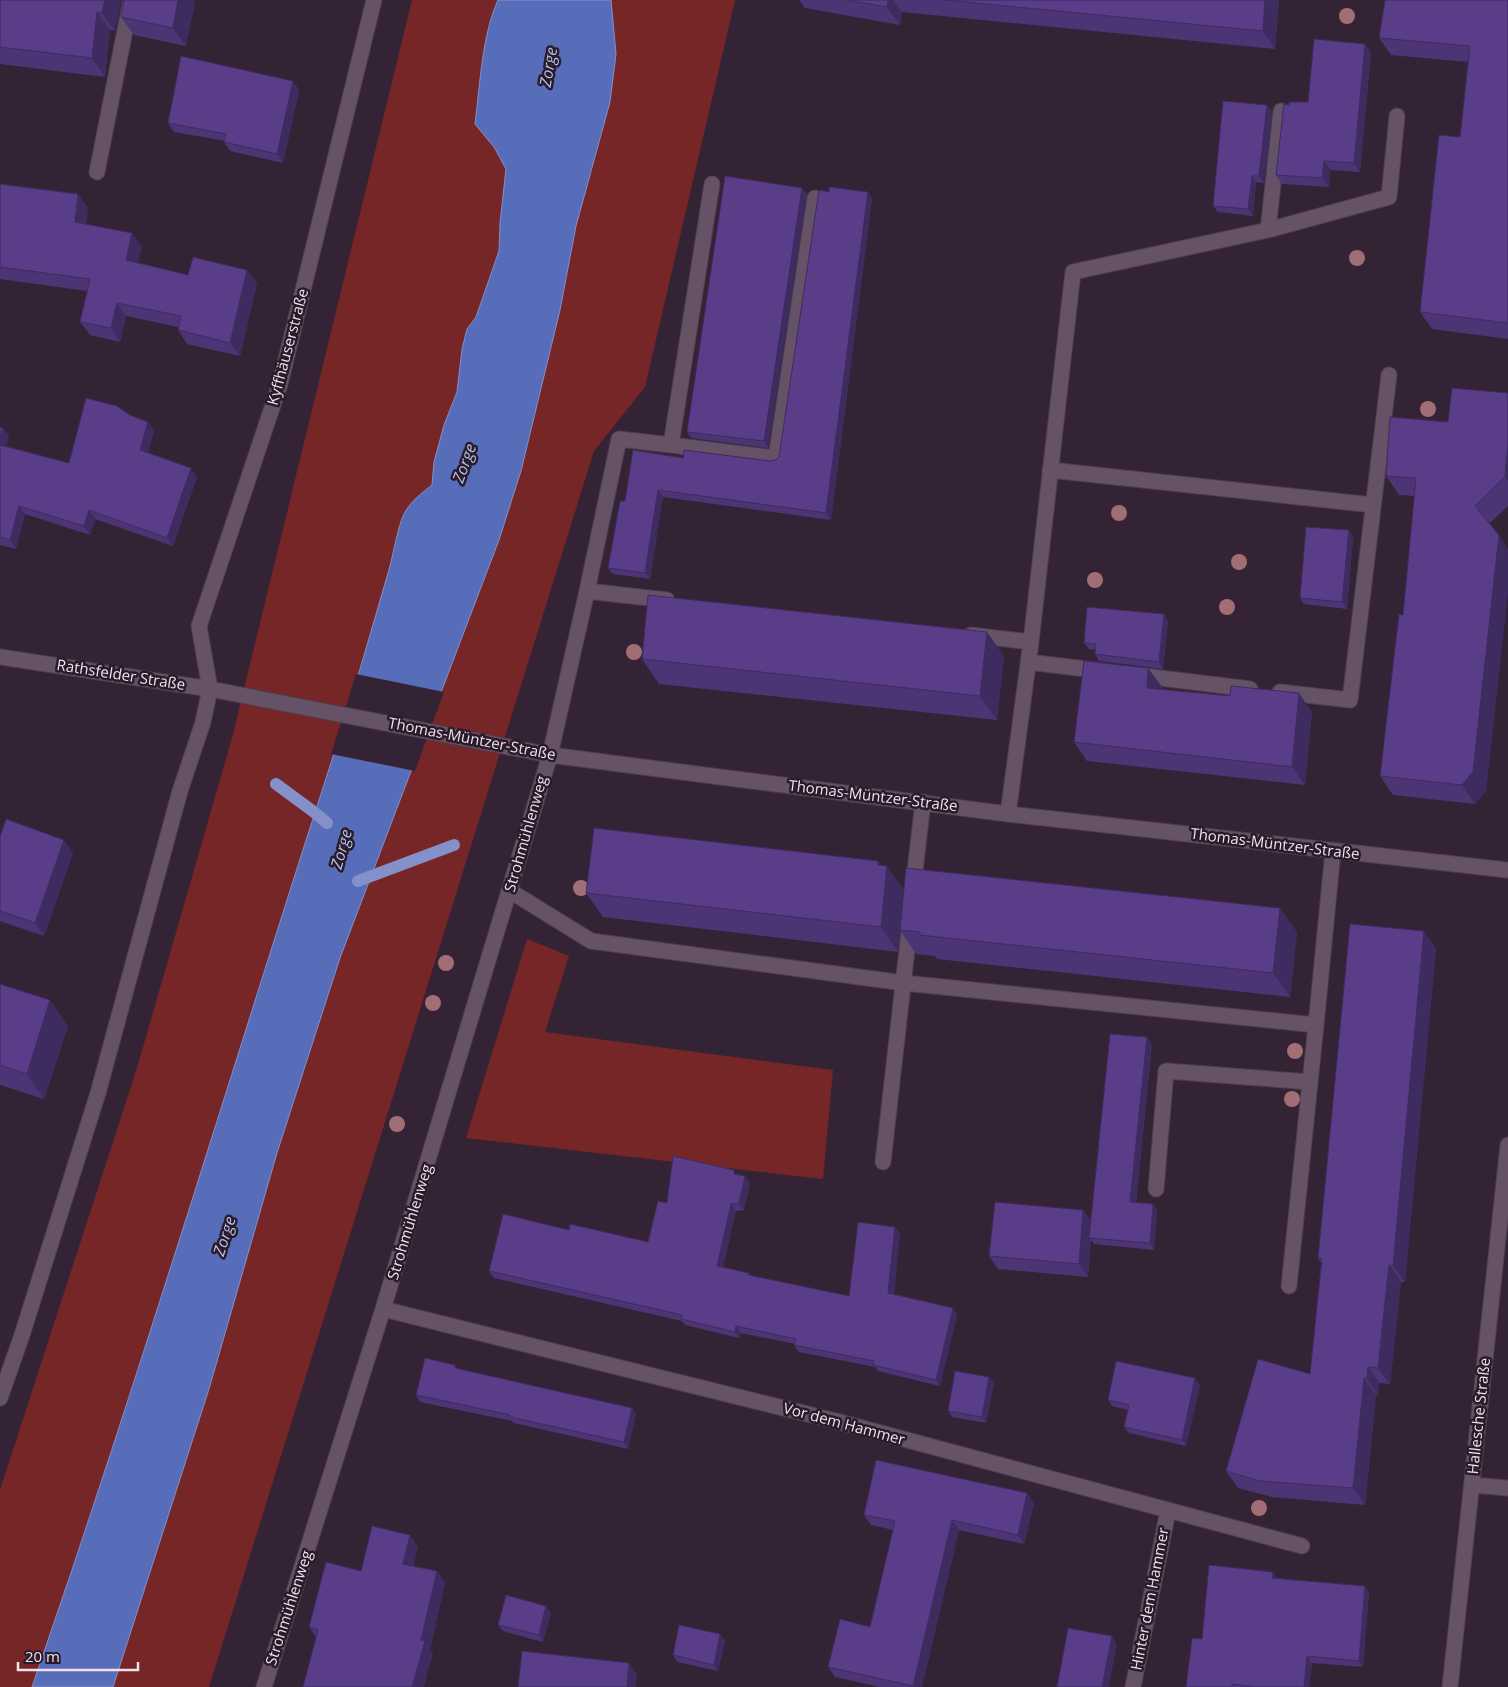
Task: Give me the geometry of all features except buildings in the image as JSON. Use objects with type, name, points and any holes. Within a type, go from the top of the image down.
[{"type":"street","points":[[97,172],[131,0]]},
{"type":"street","name":"Kyffhäuserstraße","points":[[210,689],[199,626],[280,384],[374,0]]},
{"type":"street","points":[[1268,230],[1281,111]]},
{"type":"street","points":[[1008,814],[1031,642],[1073,272],[1268,230],[1389,197],[1397,116]]},
{"type":"street","points":[[712,184],[671,445],[776,458],[815,198]]},
{"type":"street","points":[[1028,662],[1350,700],[1389,375]]},
{"type":"street","name":"Strohmühlenweg","points":[[264,1687],[384,1309],[550,755],[587,591],[618,439],[671,445]]},
{"type":"street","points":[[1050,470],[1373,505]]},
{"type":"street","points":[[587,591],[685,602]]},
{"type":"street","points":[[960,634],[1031,642]]},
{"type":"street","name":"Rathsfelder Straße","points":[[0,656],[242,695]]},
{"type":"street","points":[[0,1398],[98,1093],[180,791],[203,722],[210,689]]},
{"type":"street","name":"Thomas-Müntzer-Straße","points":[[242,695],[550,755],[1008,814],[1508,870]]},
{"type":"street","points":[[883,1162],[923,802]]},
{"type":"street","points":[[1290,1286],[1333,850]]},
{"type":"street","points":[[510,891],[591,941],[904,983],[1316,1025]]},
{"type":"street","points":[[1156,1189],[1166,1071],[1310,1082]]},
{"type":"street","name":"Hallesche Straße","points":[[1450,1687],[1508,1145]]},
{"type":"street","name":"Vor dem Hammer","points":[[384,1309],[840,1422],[1302,1546]]},
{"type":"street","points":[[1472,1485],[1508,1488]]},
{"type":"street","name":"Hinter dem Hammer","points":[[1133,1687],[1168,1511]]},
{"type":"shaded area","points":[[412,0],[498,0],[485,44],[475,123],[494,147],[506,169],[499,251],[476,317],[467,329],[462,349],[457,392],[444,425],[434,462],[432,485],[411,504],[400,524],[388,573],[339,738],[150,1332],[32,1687],[0,1687],[0,1490],[137,1068],[232,738]]},
{"type":"shaded area","points":[[611,0],[735,0],[645,387],[594,451],[209,1687],[113,1687],[209,1389],[277,1153],[340,958],[499,540],[521,471],[560,310],[576,226],[610,102]]},
{"type":"shaded area","points":[[527,939],[569,956],[545,1032],[833,1070],[823,1179],[466,1138]]},
{"type":"water","name":"Zorge","points":[[498,0],[611,0],[616,54],[610,102],[576,226],[560,310],[521,471],[499,540],[340,958],[277,1153],[209,1389],[113,1687],[32,1687],[150,1332],[339,738],[388,573],[400,524],[411,504],[432,485],[434,462],[444,425],[457,392],[462,349],[467,329],[476,317],[499,251],[506,169],[494,147],[475,124],[485,44]]},
{"type":"pier","points":[[356,674],[444,692],[415,771],[331,754]]},
{"type":"waterway","points":[[276,784],[327,823]]},
{"type":"waterway","points":[[358,881],[454,845]]}]
